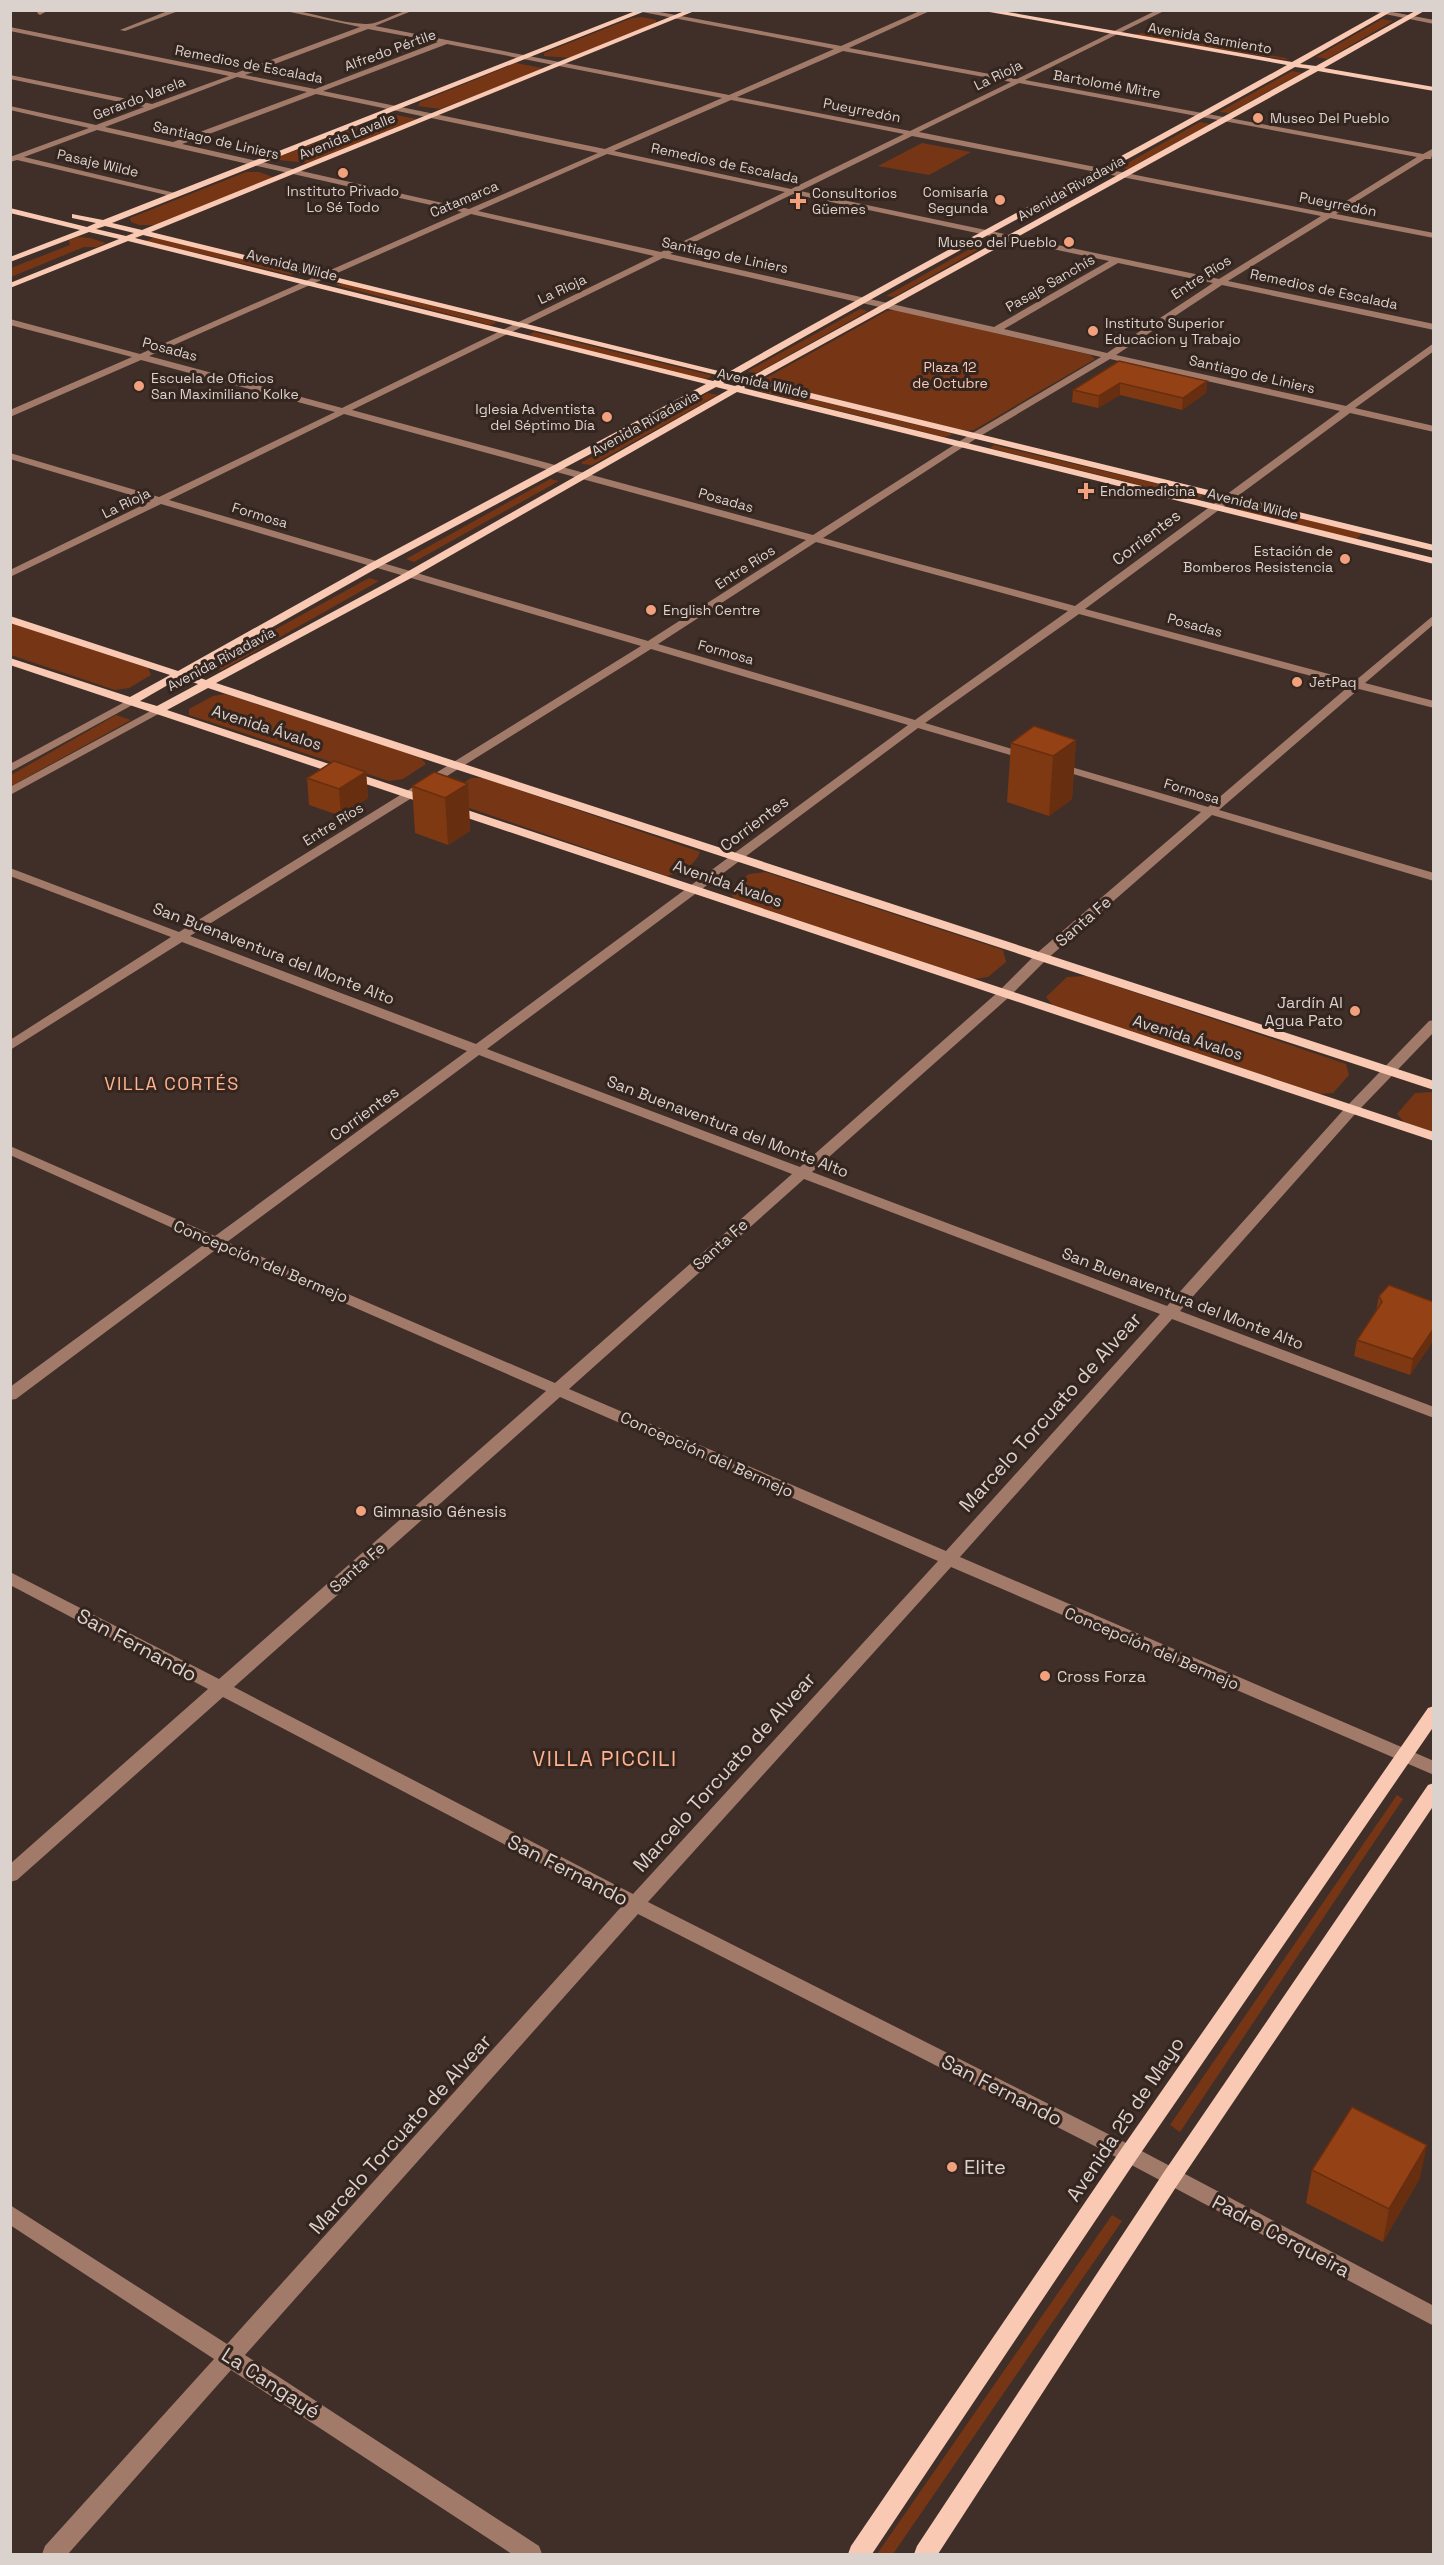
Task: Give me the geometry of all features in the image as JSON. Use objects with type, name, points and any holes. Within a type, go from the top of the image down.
[{"type":"main road","name":"Avenida Lavalle","points":[[10,286],[563,65],[694,10]]},
{"type":"main road","name":"Avenida Sarmiento","points":[[981,10],[1434,89]]},
{"type":"main road","name":"Avenida Sarmiento","points":[[1019,10],[1434,82]]},
{"type":"main road","name":"Avenida Rivadavia","points":[[158,710],[409,575],[750,381],[890,306],[1423,10]]},
{"type":"main road","name":"Avenida Lavalle","points":[[10,260],[640,11]]},
{"type":"main road","name":"Avenida Rivadavia","points":[[132,701],[375,565],[714,384],[863,299],[1045,203],[1389,12]]},
{"type":"main road","points":[[1045,203],[1066,208]]},
{"type":"main road","name":"Avenida Wilde","points":[[10,210],[1434,561]]},
{"type":"main road","name":"Avenida Wilde","points":[[61,212],[1434,548]]},
{"type":"main road","name":"Avenida Ávalos","points":[[10,619],[1434,1086]]},
{"type":"main road","name":"Avenida Ávalos","points":[[10,661],[1003,995],[1434,1137]]},
{"type":"main road","name":"Avenida 25 de Mayo","points":[[859,2554],[1129,2154],[1434,1712]]},
{"type":"main road","points":[[925,2554],[1171,2178],[1434,1790]]},
{"type":"street","points":[[123,30],[178,10]]},
{"type":"street","name":"Pueyrredón","points":[[284,10],[1434,236]]},
{"type":"street","name":"Gerardo Varela","points":[[14,159],[411,10]]},
{"type":"street","name":"Catamarca","points":[[10,414],[929,10]]},
{"type":"street","name":"La Rioja","points":[[10,574],[1163,10]]},
{"type":"street","points":[[1368,10],[1434,22]]},
{"type":"street","name":"Bartolomé Mitre","points":[[640,11],[1226,120],[1430,154]]},
{"type":"street","name":"Remedios de Escalada","points":[[10,29],[792,190],[1434,327]]},
{"type":"street","name":"Alfredo Pértile","points":[[173,145],[446,42]]},
{"type":"street","points":[[10,77],[155,107]]},
{"type":"street","name":"Santiago de Liniers","points":[[10,108],[1434,429]]},
{"type":"street","name":"Entre Ríos","points":[[10,1046],[180,937],[650,645],[974,436],[1110,355],[1222,281],[1430,154]]},
{"type":"street","name":"Pasaje Wilde","points":[[14,159],[172,195]]},
{"type":"street","name":"Pasaje Sanchís","points":[[996,330],[1118,259]]},
{"type":"street","name":"Posadas","points":[[10,322],[1434,705]]},
{"type":"street","name":"Corrientes","points":[[10,1395],[693,891],[736,856],[1078,609],[1434,346]]},
{"type":"street","name":"Formosa","points":[[10,456],[1434,877]]},
{"type":"street","name":"Santa Fe","points":[[10,1875],[1003,995],[1042,956],[1434,618]]},
{"type":"street","name":"Avenida Rivadavia","points":[[10,769],[132,701]]},
{"type":"street","name":"Avenida Rivadavia","points":[[10,792],[158,710]]},
{"type":"street","name":"San Buenaventura del Monte Alto","points":[[10,872],[1434,1413]]},
{"type":"street","name":"Marcelo Torcuato de Alvear","points":[[53,2554],[1351,1110],[1434,1024]]},
{"type":"street","name":"Concepción del Bermejo","points":[[10,1150],[216,1242],[1434,1769]]},
{"type":"street","name":"San Fernando","points":[[10,1578],[635,1904],[1129,2154]]},
{"type":"street","name":"Padre Cerqueira","points":[[1129,2154],[1434,2317]]},
{"type":"street","name":"La Cangayé","points":[[10,2214],[531,2554]]},
{"type":"green space","points":[[642,17],[656,20],[656,23],[571,58],[544,56],[544,53],[632,18]]},
{"type":"green space","points":[[1382,19],[1393,21],[1327,59],[1316,57]]},
{"type":"green space","points":[[1141,33],[1286,58],[1288,60],[1135,35]]},
{"type":"green space","points":[[516,63],[542,68],[440,109],[418,106],[420,102]]},
{"type":"green space","points":[[1292,71],[1302,73],[1229,113],[1219,112]]},
{"type":"green space","points":[[396,115],[416,119],[308,163],[279,160],[281,156],[387,116]]},
{"type":"green space","points":[[1200,122],[1210,124],[1128,169],[1119,168]]},
{"type":"green space","points":[[922,143],[971,152],[929,175],[878,166]]},
{"type":"green space","points":[[246,172],[259,172],[273,177],[270,181],[158,225],[139,225],[131,222],[130,218]]},
{"type":"green space","points":[[78,237],[106,243],[97,247],[84,247],[11,277],[11,268],[70,245],[69,240]]},
{"type":"green space","points":[[155,237],[296,273],[291,275],[146,241]]},
{"type":"green space","points":[[984,241],[992,242],[894,297],[886,296]]},
{"type":"green space","points":[[343,283],[496,323],[490,325],[335,285]]},
{"type":"green space","points":[[860,309],[868,311],[757,373],[748,371]]},
{"type":"green space","name":"Plaza 12 de Octubre","points":[[895,310],[1090,355],[1095,359],[974,430],[965,431],[767,382],[766,378],[887,311]]},
{"type":"green space","points":[[534,332],[711,377],[702,380],[529,335]]},
{"type":"green space","points":[[766,388],[952,435],[944,437],[759,391]]},
{"type":"green space","points":[[708,393],[718,395],[592,465],[582,464],[582,462]]},
{"type":"green space","points":[[994,445],[1202,496],[1197,499],[990,448]]},
{"type":"green space","points":[[550,479],[559,481],[414,562],[406,559]]},
{"type":"green space","points":[[1250,506],[1363,533],[1354,541],[1240,511],[1243,507]]},
{"type":"green space","points":[[369,578],[379,581],[222,670],[209,668],[210,665]]},
{"type":"green space","points":[[11,623],[148,668],[151,675],[129,688],[115,690],[11,655]]},
{"type":"green space","points":[[225,694],[420,757],[426,764],[403,779],[389,781],[189,715],[189,709],[213,696]]},
{"type":"green space","points":[[116,715],[131,720],[11,786],[11,775]]},
{"type":"green space","points":[[471,778],[484,778],[700,852],[687,868],[667,876],[449,801],[444,796]]},
{"type":"green space","points":[[765,872],[1003,950],[1006,962],[988,977],[973,979],[734,899],[729,890],[749,874]]},
{"type":"green space","points":[[1086,976],[1346,1064],[1349,1075],[1333,1093],[1320,1094],[1053,1006],[1046,997],[1067,977]]},
{"type":"green space","points":[[1433,1092],[1433,1132],[1404,1122],[1397,1114],[1415,1093]]},
{"type":"green space","points":[[1397,1795],[1403,1799],[1180,2132],[1170,2125]]},
{"type":"green space","points":[[1112,2215],[1122,2221],[893,2554],[877,2554]]},
{"type":"building","points":[[1119,361],[1207,381],[1183,398],[1120,383],[1099,396],[1073,390]]},
{"type":"building","points":[[1034,726],[1076,740],[1053,756],[1011,743]]},
{"type":"building","points":[[334,761],[366,772],[339,789],[307,778]]},
{"type":"building","points":[[434,772],[468,784],[445,798],[412,786]]},
{"type":"building","points":[[1389,1285],[1434,1302],[1434,1328],[1413,1359],[1357,1340],[1382,1302],[1379,1296]]},
{"type":"building","points":[[1352,2107],[1427,2145],[1389,2209],[1312,2170]]},
{"type":"place","name":"Museo Del Pueblo","points":[[1258,118]]},
{"type":"place","name":"Instituto Privado Lo Sé Todo","points":[[343,173]]},
{"type":"place","name":"Comisaría Segunda","points":[[1000,200]]},
{"type":"place","name":"Consultorios Güemes","points":[[798,201]]},
{"type":"place","name":"Museo del Pueblo","points":[[1069,242]]},
{"type":"place","name":"Instituto Superior Educacion y Trabajo","points":[[1093,331]]},
{"type":"place","name":"Escuela de Oficios San Maximiliano Kolke","points":[[139,386]]},
{"type":"place","name":"Iglesia Adventista del Séptimo Día","points":[[607,417]]},
{"type":"place","name":"Endomedicina","points":[[1086,491]]},
{"type":"place","name":"Estación de Bomberos Resistencia","points":[[1345,559]]},
{"type":"place","name":"English Centre","points":[[651,610]]},
{"type":"place","name":"JetPaq","points":[[1297,682]]},
{"type":"place","name":"Jardín Al Agua Pato","points":[[1355,1011]]},
{"type":"place","name":"Gimnasio Génesis","points":[[361,1511]]},
{"type":"place","name":"Cross Forza","points":[[1045,1676]]},
{"type":"place","name":"Elite","points":[[952,2167]]},
{"type":"district","name":"VILLA CORTÉS","points":[[172,1084]]},
{"type":"district","name":"VILLA PICCILI","points":[[605,1759]]}]
